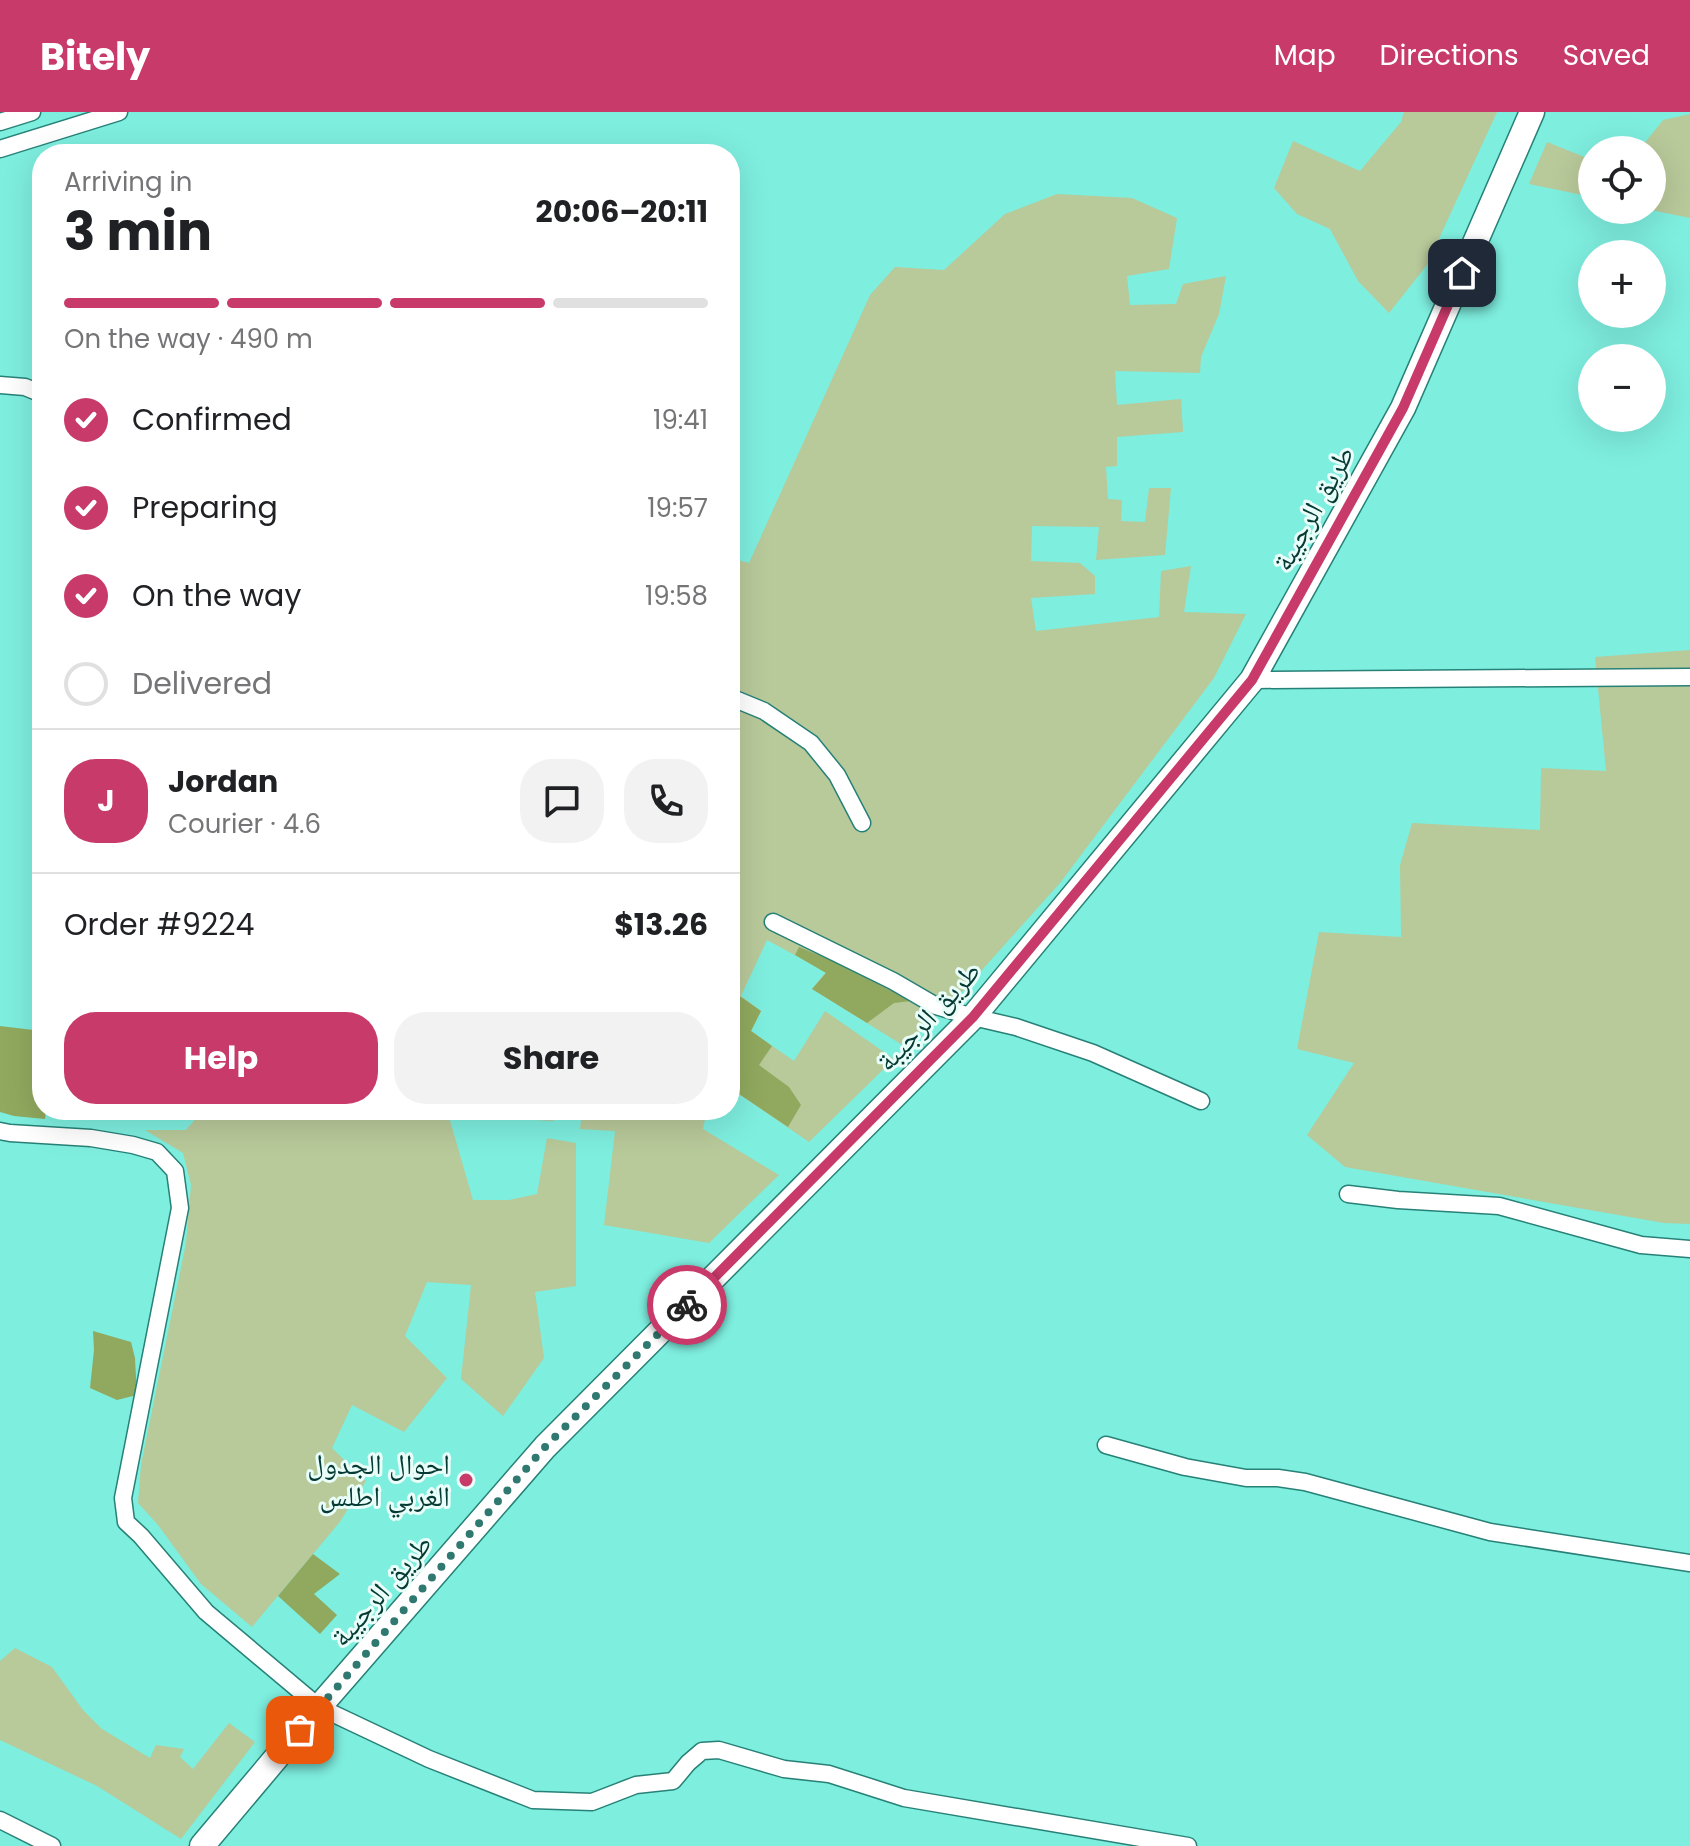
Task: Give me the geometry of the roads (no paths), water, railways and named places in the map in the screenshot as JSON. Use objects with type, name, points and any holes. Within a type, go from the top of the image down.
[{"type":"main road","name":"طريق الرجيبة","points":[[202,1846],[545,1447],[973,1017],[1252,680],[1403,408],[1532,112]]},
{"type":"street","points":[[0,122],[32,112]]},
{"type":"street","points":[[0,149],[119,112]]},
{"type":"street","points":[[0,385],[32,390]]},
{"type":"street","points":[[1252,680],[1690,677]]},
{"type":"street","points":[[740,701],[764,711],[811,743],[837,775],[862,823]]},
{"type":"street","points":[[773,922],[893,981],[936,1006],[1016,1027],[1093,1053],[1201,1101]]},
{"type":"street","points":[[0,1131],[91,1138],[133,1145],[157,1152],[175,1171],[180,1208],[123,1498],[126,1522],[206,1612],[319,1707],[429,1759],[533,1800],[592,1802],[636,1785],[673,1781],[702,1751],[719,1750],[784,1769],[829,1774],[904,1798],[1188,1846]]},
{"type":"street","points":[[1348,1194],[1499,1206],[1641,1245],[1690,1249]]},
{"type":"street","points":[[1106,1445],[1200,1470],[1246,1478],[1305,1482],[1490,1532],[1690,1563]]},
{"type":"street","points":[[0,1820],[52,1846]]},
{"type":"place","name":"احوال الجدول الغربي اطلس","points":[[466,1480]]}]
